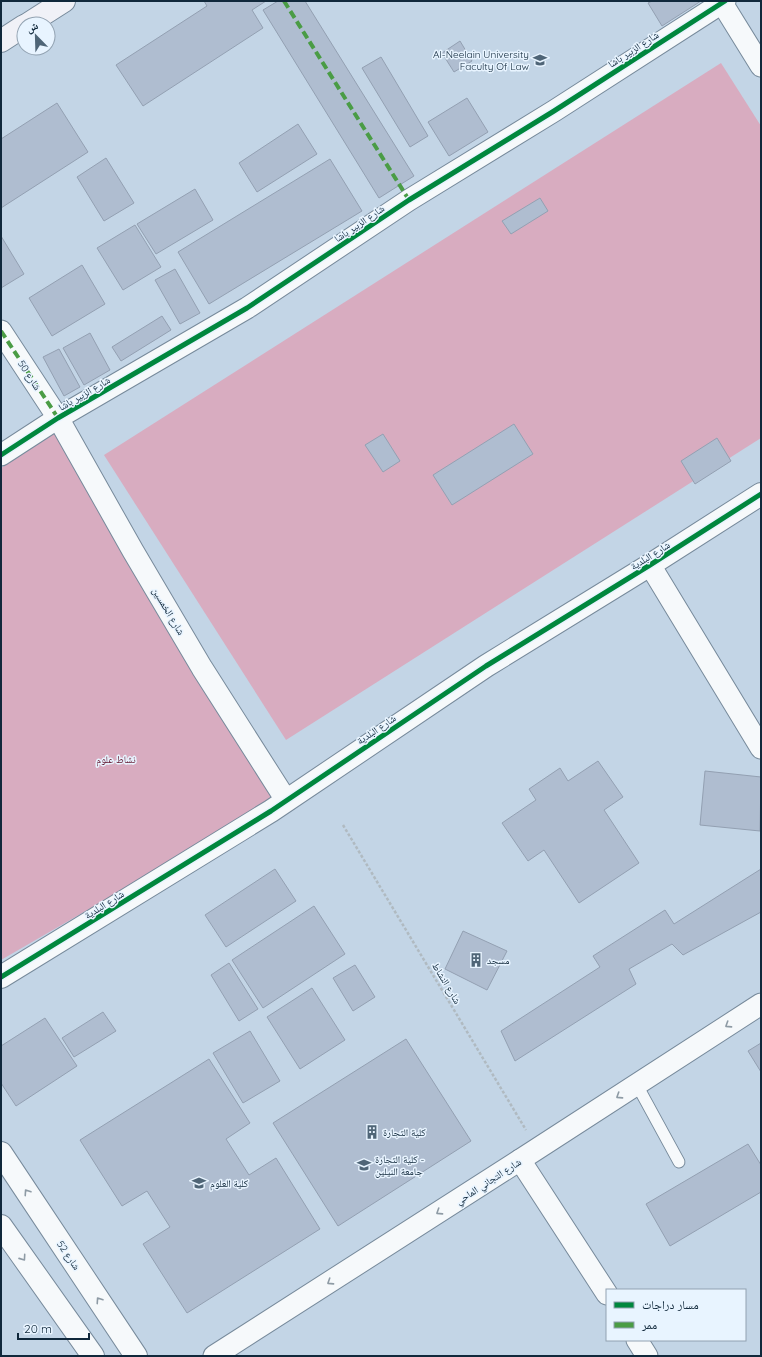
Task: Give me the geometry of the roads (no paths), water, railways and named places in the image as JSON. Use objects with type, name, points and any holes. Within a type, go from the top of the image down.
[{"type":"main road","points":[[41,16],[64,1]]},
{"type":"main road","points":[[1,41],[16,31]]},
{"type":"street","points":[[723,2],[761,66]]},
{"type":"street","name":"شارع الزبير باشا","points":[[1,455],[58,418],[247,308],[410,200],[554,111],[723,2]]},
{"type":"street","name":"شارع 50","points":[[1,331],[58,418]]},
{"type":"street","name":"شارع الخمسين","points":[[58,418],[133,551],[202,668],[286,800]]},
{"type":"street","name":"شارع البلدية","points":[[1,977],[271,811],[486,666],[650,565],[761,494]]},
{"type":"street","points":[[650,565],[761,748]]},
{"type":"street","name":"شارع التجاني الماحي","points":[[214,1356],[538,1149],[761,1004]]},
{"type":"street","name":"شارع 52","points":[[1,1154],[136,1356]]},
{"type":"street","points":[[520,1160],[606,1292]]},
{"type":"street","points":[[1,1226],[93,1356]]},
{"type":"street","points":[[637,1341],[647,1356]]},
{"type":"lane","points":[[636,1085],[679,1162]]},
{"type":"place","name":"Al-Neelain University Faculty Of Law","points":[[540,60]]},
{"type":"place","name":"مسجد","points":[[476,960]]},
{"type":"place","name":"كلية التجارة","points":[[372,1132]]},
{"type":"place","name":"كلية التجارة - جامعة النيلين","points":[[364,1165]]},
{"type":"place","name":"كلية العلوم","points":[[199,1183]]},
{"type":"park label","name":"نشاط علوم","points":[[116,759]]}]
